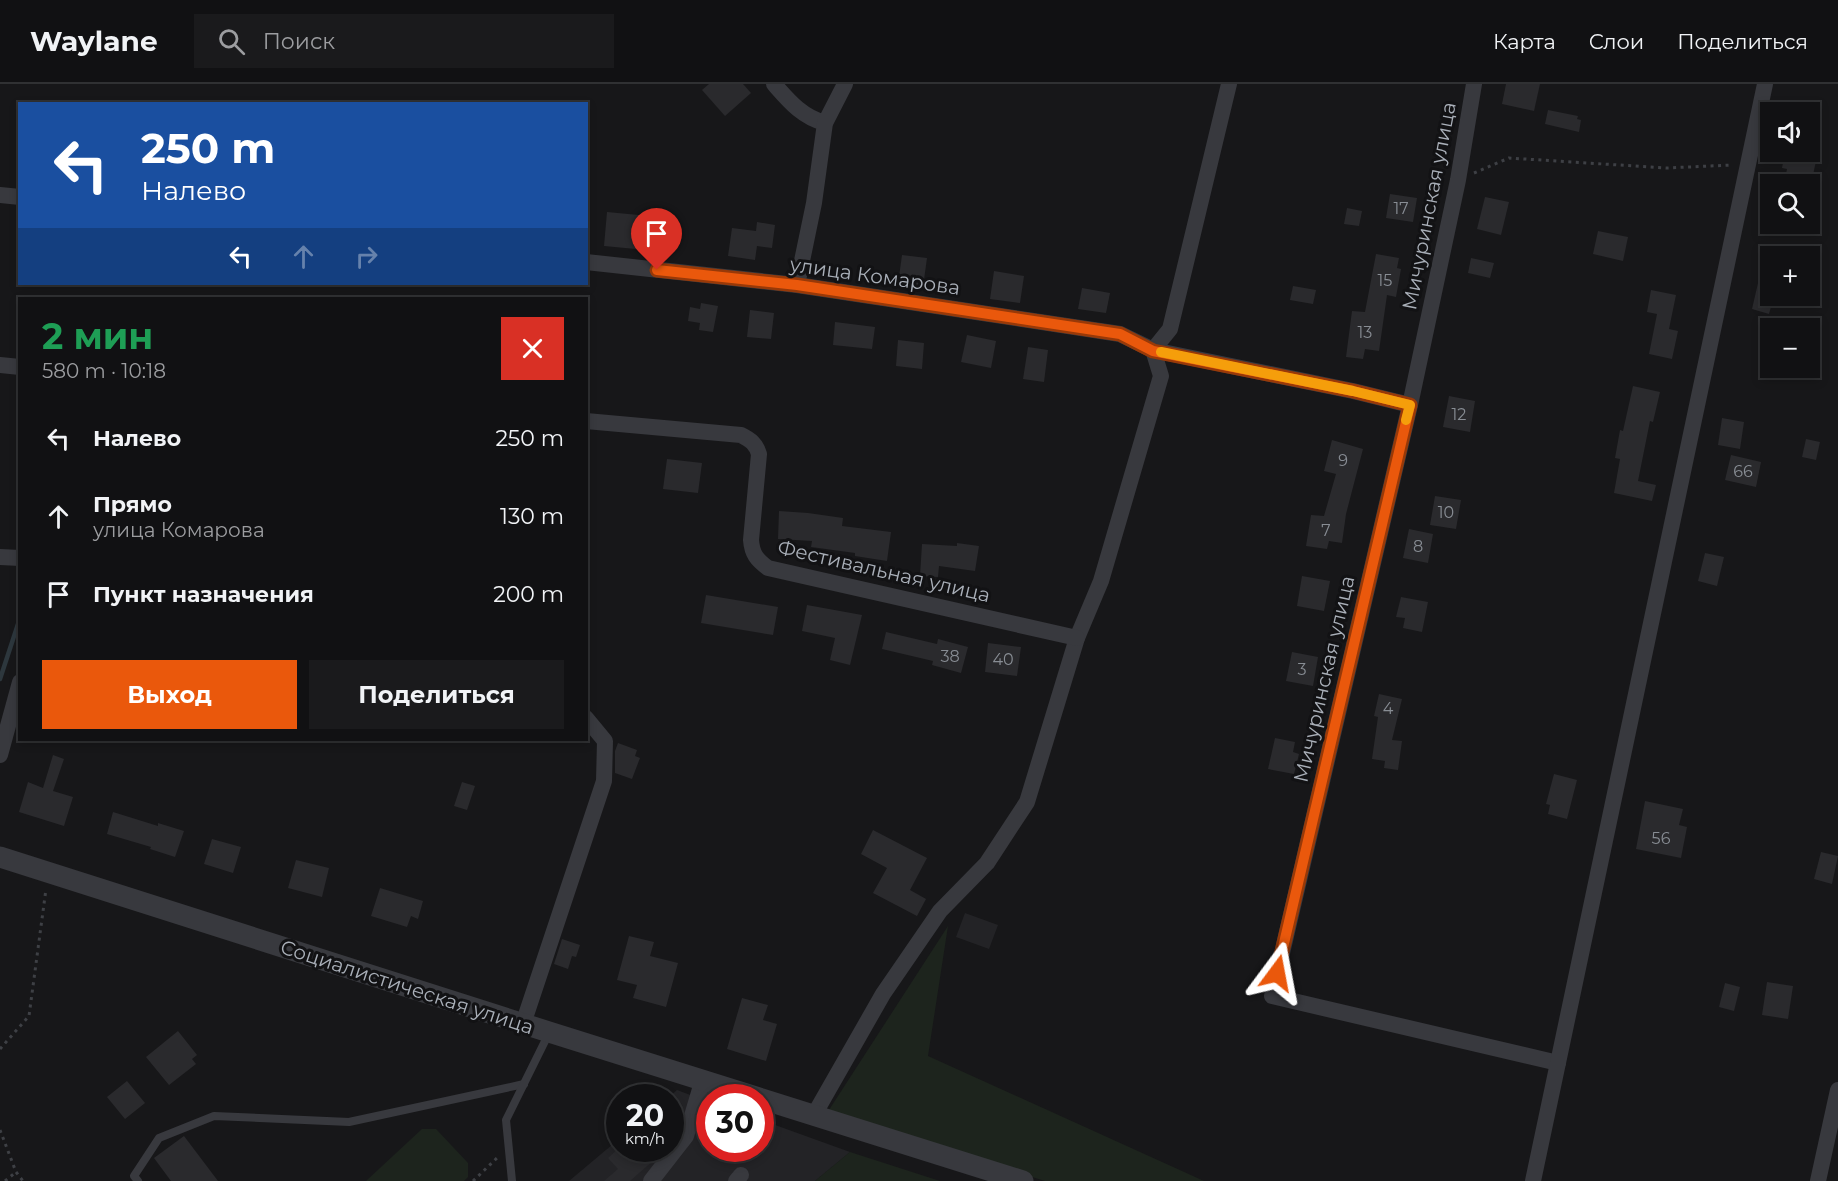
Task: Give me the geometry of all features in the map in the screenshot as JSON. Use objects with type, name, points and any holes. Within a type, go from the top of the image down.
[{"type":"street","points":[[774,84],[798,111],[825,123]]},
{"type":"street","points":[[797,285],[814,203],[825,123],[845,84]]},
{"type":"street","points":[[814,1115],[883,994],[940,910],[987,863],[1027,802],[1077,638],[1101,581],[1161,376],[1153,351],[1170,329],[1229,84]]},
{"type":"street","name":"Мичуринская улица","points":[[1474,84],[1458,180],[1410,405],[1272,996],[1558,1063]]},
{"type":"street","points":[[1533,1181],[1765,84]]},
{"type":"street","points":[[0,195],[18,197]]},
{"type":"street","name":"улица Комарова","points":[[588,262],[797,285],[1120,334],[1153,351],[1353,391],[1410,405]]},
{"type":"street","points":[[0,365],[18,367]]},
{"type":"street","name":"Фестивальная улица","points":[[588,421],[741,435],[749,439],[756,445],[759,454],[752,551],[768,568],[1077,638]]},
{"type":"street","points":[[0,556],[18,558]]},
{"type":"street","points":[[0,755],[18,689]]},
{"type":"street","points":[[523,1024],[604,781],[605,741],[588,720]]},
{"type":"street","name":"Социалистическая улица","points":[[0,857],[1023,1181]]},
{"type":"street","points":[[651,1181],[686,1136],[704,1079]]},
{"type":"street","points":[[1818,1181],[1838,1090]]},
{"type":"lane","points":[[512,1181],[506,1120],[549,1032]]},
{"type":"lane","points":[[138,1181],[134,1176],[159,1138],[214,1116],[350,1122],[524,1084]]},
{"type":"path","points":[[1458,180],[1509,158],[1666,168],[1748,164]]},
{"type":"path","points":[[0,1049],[29,1016],[48,874]]},
{"type":"path","points":[[0,1130],[16,1172],[23,1181]]},
{"type":"path","points":[[473,1181],[509,1146]]},
{"type":"path","points":[[5,1181],[16,1172]]},
{"type":"shaded area","points":[[965,913],[998,925],[989,949],[956,937]]},
{"type":"shaded area","points":[[948,926],[928,1056],[1204,1181],[1045,1181],[827,1113]]},
{"type":"shaded area","points":[[684,1093],[696,1097],[696,1162],[774,1162],[774,1125],[850,1152],[815,1181],[569,1181],[606,1150],[606,1162],[684,1162]]},
{"type":"shaded area","points":[[422,1129],[436,1129],[468,1163],[468,1177],[464,1181],[366,1181]]},
{"type":"shaded area","points":[[850,1152],[940,1181],[815,1181]]},
{"type":"building","points":[[709,84],[743,84],[751,93],[725,116],[702,90]]},
{"type":"building","points":[[1506,84],[1540,84],[1534,111],[1502,104]]},
{"type":"building","points":[[1548,110],[1578,116],[1577,119],[1581,120],[1579,132],[1545,124]]},
{"type":"building","points":[[1783,162],[1816,162],[1813,174],[1786,174],[1787,169],[1782,168]]},
{"type":"building","points":[[1390,194],[1417,198],[1413,222],[1386,218]]},
{"type":"building","points":[[1485,197],[1509,202],[1501,235],[1477,229]]},
{"type":"building","points":[[1347,208],[1362,211],[1359,226],[1344,224]]},
{"type":"building","points":[[607,212],[660,217],[657,251],[604,246]]},
{"type":"building","points":[[757,222],[775,225],[772,248],[757,246],[755,260],[728,256],[732,228],[756,231]]},
{"type":"building","points":[[1598,231],[1628,237],[1623,261],[1593,254]]},
{"type":"building","points":[[1376,254],[1399,258],[1397,268],[1401,269],[1396,297],[1387,295],[1379,351],[1365,349],[1363,359],[1346,357],[1352,311],[1365,312]]},
{"type":"building","points":[[902,255],[927,258],[923,287],[898,284]]},
{"type":"building","points":[[1471,258],[1494,263],[1490,278],[1468,273]]},
{"type":"building","points":[[994,271],[1024,276],[1020,303],[990,299]]},
{"type":"building","points":[[1760,275],[1760,306],[1771,306],[1769,314],[1752,309]]},
{"type":"building","points":[[1293,286],[1316,290],[1313,304],[1290,300]]},
{"type":"building","points":[[1082,288],[1110,293],[1106,313],[1078,309]]},
{"type":"building","points":[[1651,290],[1676,295],[1669,329],[1678,331],[1672,359],[1649,354],[1657,314],[1647,312]]},
{"type":"building","points":[[701,303],[718,306],[713,332],[699,330],[700,323],[688,321],[690,307],[700,309]]},
{"type":"building","points":[[750,310],[774,313],[771,339],[747,337]]},
{"type":"building","points":[[835,322],[875,327],[872,349],[833,345]]},
{"type":"building","points":[[967,335],[996,341],[991,368],[961,362]]},
{"type":"building","points":[[898,340],[924,343],[922,369],[896,366]]},
{"type":"building","points":[[1028,347],[1048,350],[1044,382],[1023,379]]},
{"type":"building","points":[[1633,386],[1660,392],[1653,422],[1650,421],[1638,481],[1656,485],[1652,501],[1614,493],[1620,459],[1615,458],[1620,430],[1623,431]]},
{"type":"building","points":[[1449,396],[1475,401],[1470,432],[1443,427]]},
{"type":"building","points":[[1722,418],[1744,422],[1740,449],[1718,445]]},
{"type":"building","points":[[1806,439],[1820,442],[1816,460],[1802,457]]},
{"type":"building","points":[[1332,440],[1363,449],[1346,514],[1342,543],[1329,541],[1327,549],[1306,546],[1311,515],[1324,516],[1336,474],[1324,471]]},
{"type":"building","points":[[1731,455],[1761,462],[1756,487],[1725,480]]},
{"type":"building","points":[[667,459],[702,463],[698,493],[663,489]]},
{"type":"building","points":[[1435,496],[1461,500],[1456,529],[1430,525]]},
{"type":"building","points":[[779,511],[843,518],[842,526],[891,532],[887,561],[855,556],[855,553],[811,547],[812,541],[778,539]]},
{"type":"building","points":[[1409,529],[1433,534],[1428,563],[1403,558]]},
{"type":"building","points":[[957,543],[979,546],[975,571],[939,566],[938,577],[920,576],[922,544],[957,546]]},
{"type":"building","points":[[1705,553],[1724,557],[1717,586],[1698,581]]},
{"type":"building","points":[[1302,576],[1330,581],[1324,611],[1297,606]]},
{"type":"building","points":[[706,595],[778,607],[773,635],[701,623]]},
{"type":"building","points":[[1401,597],[1428,602],[1422,632],[1403,628],[1405,618],[1396,617]]},
{"type":"building","points":[[807,605],[862,615],[850,665],[830,660],[835,638],[802,631]]},
{"type":"building","points":[[886,632],[937,644],[938,639],[968,647],[961,673],[932,665],[933,661],[882,649]]},
{"type":"building","points":[[988,643],[1021,647],[1017,676],[985,672]]},
{"type":"building","points":[[1292,652],[1318,657],[1313,686],[1286,681]]},
{"type":"building","points":[[1379,694],[1402,699],[1392,740],[1402,741],[1398,770],[1384,768],[1385,761],[1372,759],[1378,717],[1374,716]]},
{"type":"building","points":[[1275,738],[1295,742],[1293,752],[1299,754],[1294,774],[1268,769]]},
{"type":"building","points":[[618,743],[637,750],[635,756],[640,758],[632,779],[615,773],[615,751]]},
{"type":"building","points":[[53,755],[64,759],[53,791],[73,797],[64,826],[19,812],[28,782],[43,788]]},
{"type":"building","points":[[1554,774],[1577,780],[1567,819],[1548,814],[1550,805],[1546,804]]},
{"type":"building","points":[[462,782],[475,786],[467,810],[454,806]]},
{"type":"building","points":[[1645,801],[1683,809],[1679,825],[1687,827],[1681,858],[1636,849]]},
{"type":"building","points":[[113,812],[158,826],[158,823],[184,831],[175,857],[107,834]]},
{"type":"building","points":[[873,830],[927,858],[910,890],[926,899],[917,916],[873,893],[887,868],[861,854]]},
{"type":"building","points":[[212,839],[241,847],[233,873],[204,864]]},
{"type":"building","points":[[1821,852],[1838,856],[1832,884],[1814,879]]},
{"type":"building","points":[[296,860],[329,868],[322,897],[288,888]]},
{"type":"building","points":[[380,888],[423,901],[418,919],[411,916],[407,927],[371,916]]},
{"type":"building","points":[[629,936],[654,942],[650,956],[678,963],[666,1007],[633,998],[637,985],[617,980]]},
{"type":"building","points":[[562,939],[580,945],[576,957],[572,956],[568,969],[554,964]]},
{"type":"building","points":[[1767,982],[1793,986],[1788,1019],[1762,1015]]},
{"type":"building","points":[[1725,983],[1740,987],[1734,1011],[1719,1007]]},
{"type":"building","points":[[742,998],[768,1005],[763,1020],[777,1024],[766,1061],[727,1049]]},
{"type":"building","points":[[178,1031],[197,1055],[192,1059],[196,1064],[169,1085],[146,1057]]},
{"type":"building","points":[[127,1081],[145,1103],[125,1119],[107,1097]]},
{"type":"building","points":[[184,1136],[218,1181],[171,1181],[154,1158]]},
{"type":"building","points":[[612,1162],[652,1162],[630,1181],[604,1181],[618,1169]]},
{"type":"waterway","points":[[0,679],[18,624]]},
{"type":"slow traffic","points":[[1161,352],[1353,391],[1410,405],[1406,420]]},
{"type":"route","points":[[657,270],[797,285],[1120,334],[1153,351],[1353,391],[1410,405],[1277,973]]}]
